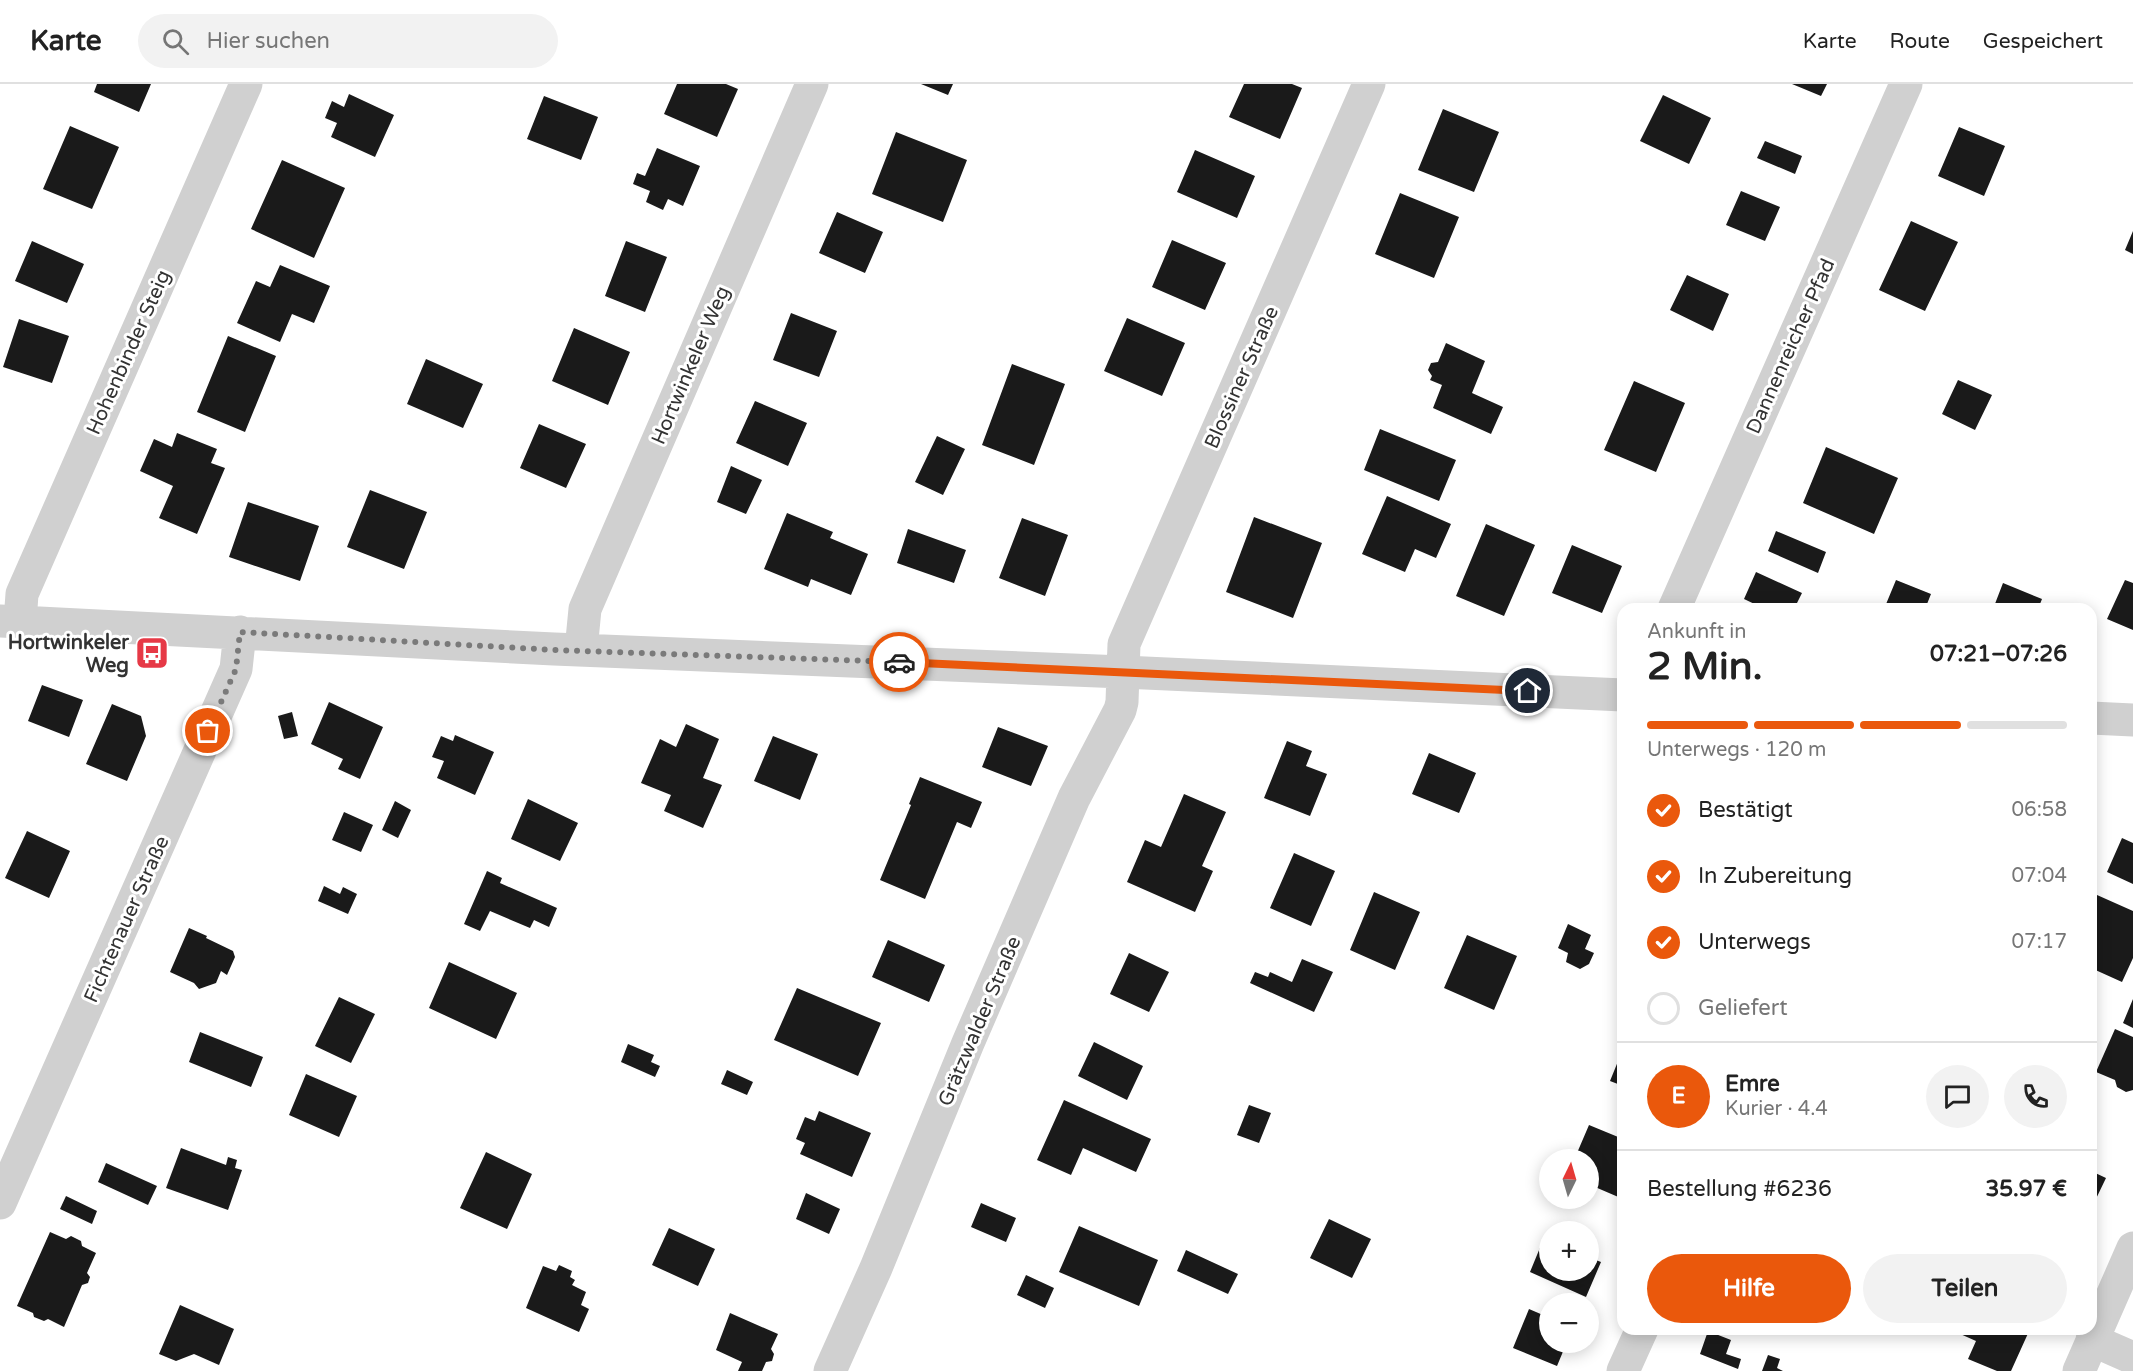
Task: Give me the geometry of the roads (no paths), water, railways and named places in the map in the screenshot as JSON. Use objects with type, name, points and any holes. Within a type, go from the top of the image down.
[{"type":"street","name":"Hohenbinder Steig","points":[[10,621],[246,84]]},
{"type":"street","name":"Hortwinkeler Weg","points":[[581,650],[585,609],[812,84]]},
{"type":"street","name":"Blossiner Straße","points":[[1123,672],[1124,644],[1369,84]]},
{"type":"street","name":"Dannenreicher Pfad","points":[[1677,603],[1906,84]]},
{"type":"street","points":[[10,621],[581,650],[1617,695]]},
{"type":"street","name":"Fichtenauer Straße","points":[[0,1203],[236,669],[240,632]]},
{"type":"street","name":"Grätzwalder Straße","points":[[830,1371],[876,1268],[968,1043],[1074,798],[1120,710],[1123,672]]},
{"type":"street","points":[[2097,718],[2133,720]]},
{"type":"street","points":[[2097,1329],[2133,1248]]},
{"type":"street","points":[[1623,1371],[1639,1335]]},
{"type":"street","points":[[2079,1371],[2094,1335]]},
{"type":"street","points":[[2092,1340],[2133,1359]]},
{"type":"place","name":"Hortwinkeler Weg","points":[[152,653]]}]
